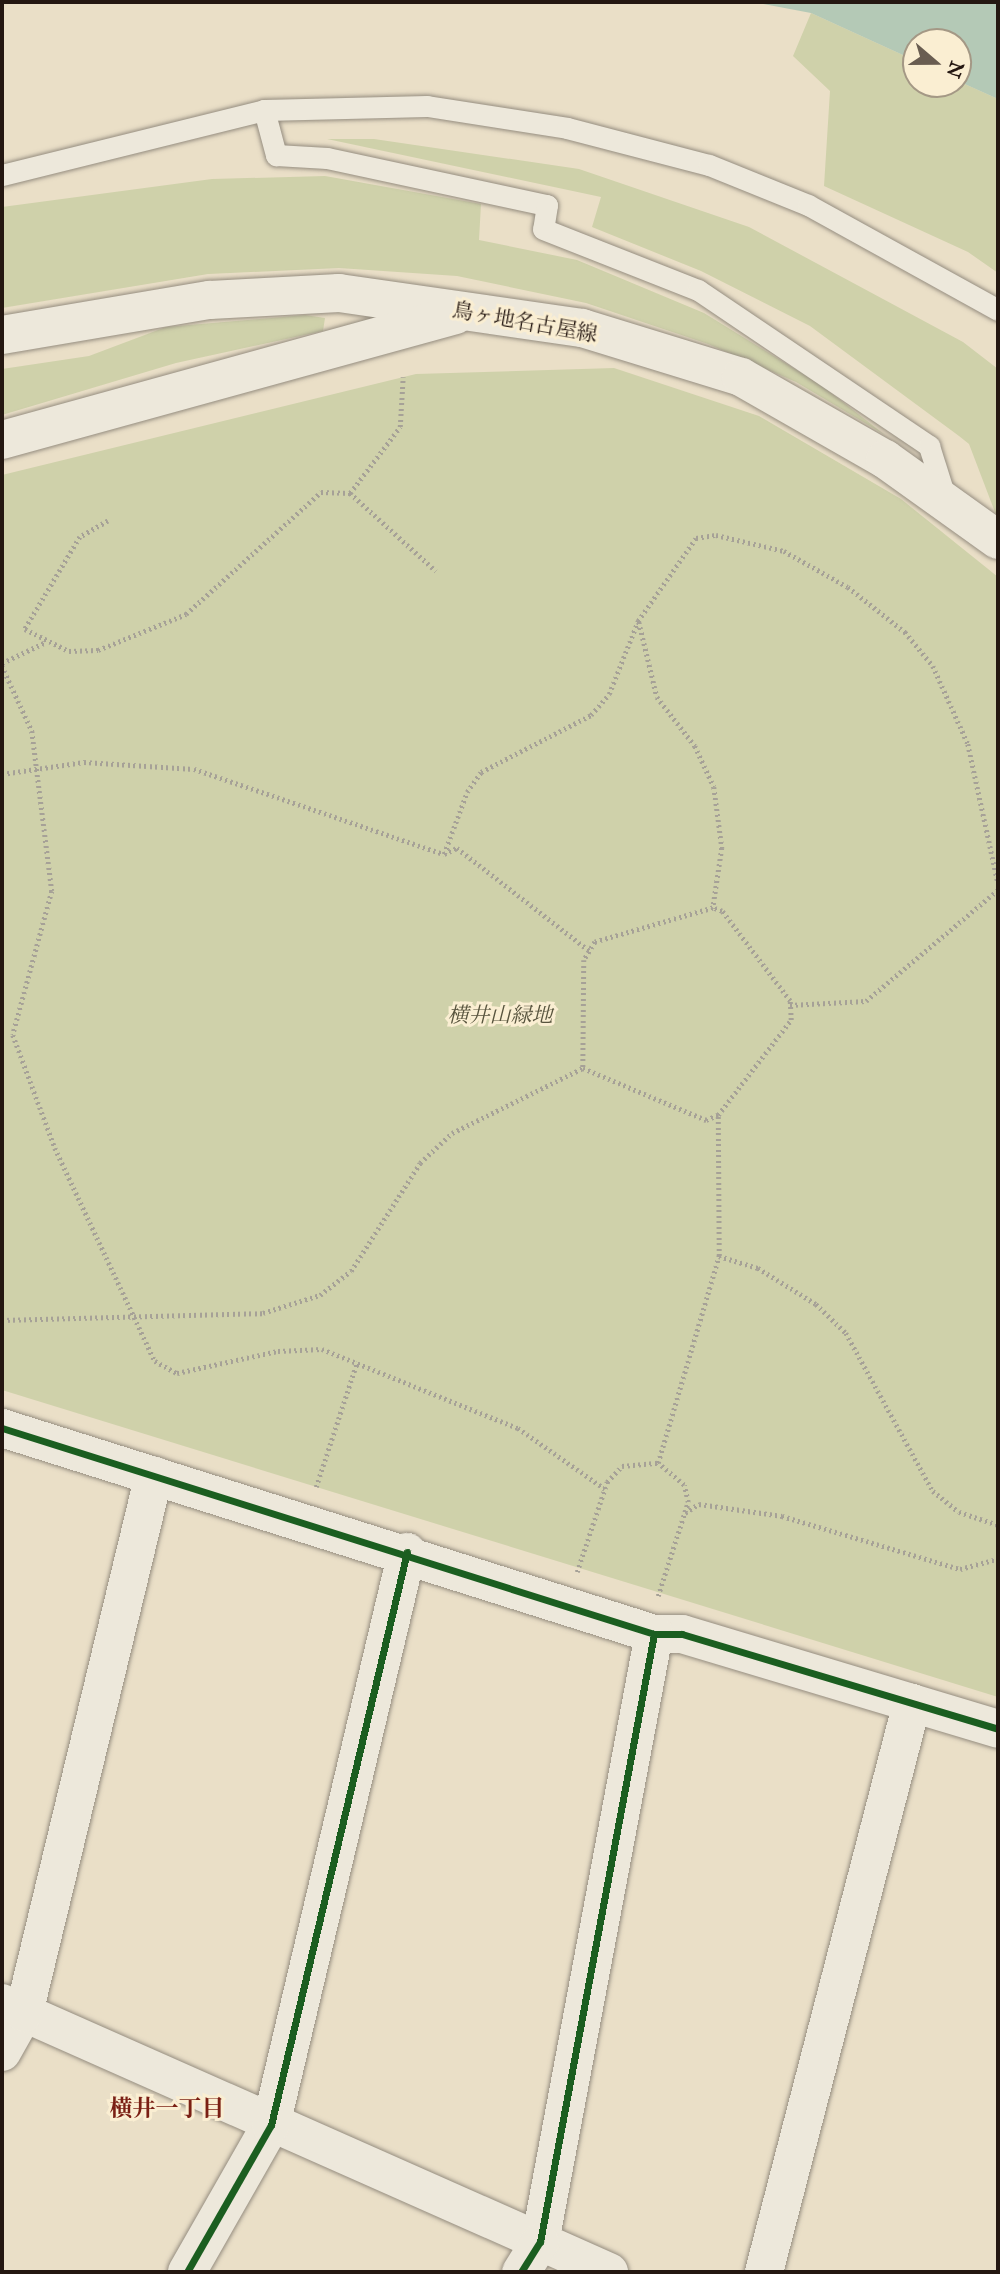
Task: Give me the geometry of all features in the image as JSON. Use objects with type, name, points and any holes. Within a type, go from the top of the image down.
[{"type":"street","name":"鳥ヶ地名古屋線","points":[[2,335],[210,300],[339,293],[582,328],[741,377],[885,459],[998,540]]},
{"type":"street","points":[[2,440],[470,311]]},
{"type":"street","points":[[2,1428],[407,1552],[655,1619],[682,1634],[998,1729]]},
{"type":"street","points":[[2,2052],[154,1475]]},
{"type":"street","points":[[187,2272],[271,2124],[407,1552]]},
{"type":"street","points":[[530,2257],[655,1619]]},
{"type":"street","points":[[764,2272],[912,1703]]},
{"type":"street","points":[[13,2008],[271,2124],[530,2257],[610,2272]]},
{"type":"lane","points":[[2,175],[264,110],[427,106],[567,128],[709,164],[808,205],[998,310]]},
{"type":"lane","points":[[264,110],[276,155],[327,158],[547,205],[543,229],[698,290],[929,446],[947,503]]},
{"type":"path","points":[[349,493],[400,428],[403,377]]},
{"type":"path","points":[[108,521],[80,537],[25,629],[69,651],[98,650],[186,614],[321,492],[349,493],[436,571]]},
{"type":"path","points":[[444,854],[467,792],[481,772],[570,729],[609,694],[638,621],[696,538],[716,535],[784,551],[848,587],[905,632],[953,699],[998,883]]},
{"type":"path","points":[[638,621],[657,697],[695,746],[714,787],[722,848],[713,908]]},
{"type":"path","points":[[47,642],[2,665],[28,712],[32,767],[52,891],[13,1035],[40,1114],[131,1318],[155,1361],[177,1373],[278,1351],[322,1349],[518,1428],[605,1489]]},
{"type":"path","points":[[2,774],[32,767],[84,762],[194,769],[444,854],[457,848],[590,951]]},
{"type":"path","points":[[790,1005],[866,1001],[998,890]]},
{"type":"path","points":[[2,1320],[263,1313],[320,1295],[351,1271],[420,1163],[452,1133],[583,1068],[706,1120],[718,1115],[791,1020],[790,1005],[722,911],[713,908],[595,942],[590,951],[583,1068]]},
{"type":"path","points":[[658,1463],[719,1256],[718,1115]]},
{"type":"path","points":[[719,1256],[758,1268],[816,1304],[846,1333],[933,1491],[959,1512],[998,1525]]},
{"type":"path","points":[[313,1496],[357,1362]]},
{"type":"path","points":[[575,1579],[605,1489],[622,1466],[658,1463],[684,1485],[684,1514],[655,1619]]},
{"type":"path","points":[[684,1514],[699,1504],[782,1516],[960,1569],[998,1559]]},
{"type":"green space","points":[[811,13],[902,55],[902,98],[972,98],[972,87],[998,99],[998,273],[968,252],[824,186],[830,91],[793,56]]},
{"type":"green space","points":[[327,139],[374,139],[579,169],[749,227],[963,342],[998,369],[998,520],[969,444],[810,326],[701,271],[592,227],[601,197]]},
{"type":"green space","points":[[325,176],[481,204],[479,240],[577,260],[704,313],[821,385],[885,435],[796,382],[708,344],[586,303],[457,276],[339,268],[208,274],[2,308],[2,207],[212,179]]},
{"type":"green space","points":[[305,315],[325,318],[323,331],[176,363],[2,415],[2,369],[89,356],[166,327]]},
{"type":"green space","name":"横井山緑地","points":[[614,368],[759,416],[901,499],[998,577],[998,1697],[2,1390],[2,475],[416,374]]},
{"type":"shaded area","points":[[753,2],[998,2],[998,99],[972,87],[972,28],[902,28],[902,55],[811,13]]},
{"type":"cycle path","points":[[2,1428],[654,1634],[682,1634],[998,1729]]},
{"type":"cycle path","points":[[187,2272],[271,2125],[407,1552]]},
{"type":"cycle path","points":[[521,2272],[540,2242],[654,1634]]},
{"type":"district","name":"横井一丁目","points":[[167,2108]]}]
